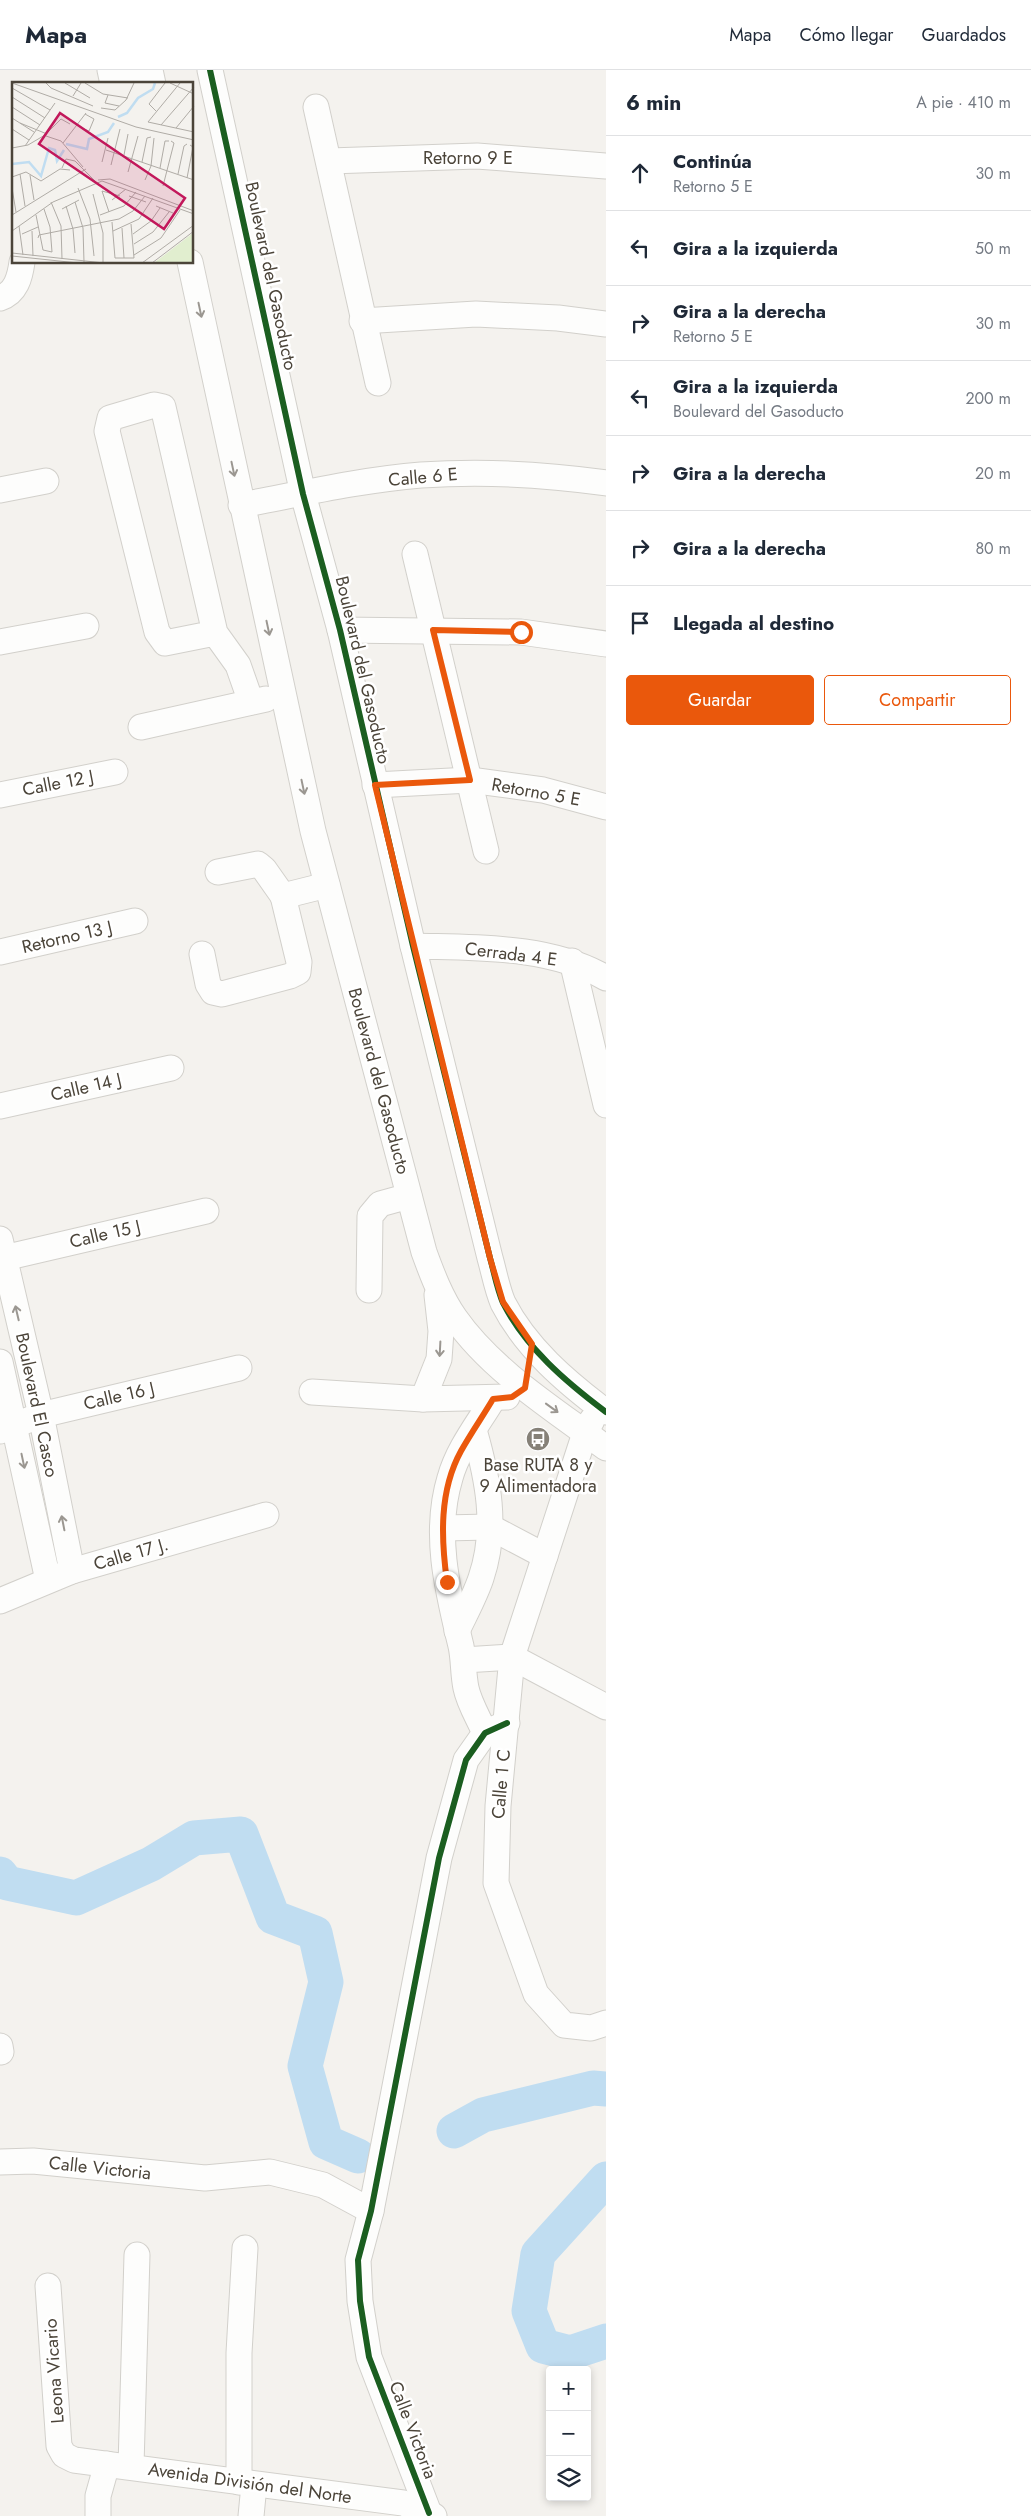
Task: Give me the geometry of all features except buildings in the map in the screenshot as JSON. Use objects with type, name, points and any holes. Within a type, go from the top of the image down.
[{"type":"street","name":"Boulevard del Gasoducto","points":[[210,70],[303,494],[340,630],[413,946],[490,1258],[503,1302],[532,1344],[553,1370],[602,1409]]},
{"type":"street","points":[[316,107],[330,161],[362,321],[378,383]]},
{"type":"street","name":"Retorno 9 E","points":[[330,161],[477,156],[606,166]]},
{"type":"street","points":[[0,298],[7,296],[20,280],[22,264]]},
{"type":"street","name":"Boulevard del Gasoducto","points":[[190,264],[241,505],[327,885],[424,1252],[436,1283],[454,1318],[475,1343],[525,1388],[606,1448]]},
{"type":"street","points":[[362,321],[476,314],[558,318],[606,324]]},
{"type":"street","points":[[215,633],[165,643],[157,632],[107,431],[110,418],[154,405],[163,407],[215,633],[238,665],[251,702]]},
{"type":"street","name":"Calle 6 E","points":[[241,505],[420,476],[487,473],[558,476],[606,483]]},
{"type":"street","points":[[0,490],[46,481]]},
{"type":"street","points":[[415,554],[486,851]]},
{"type":"street","points":[[0,642],[86,626]]},
{"type":"street","points":[[340,630],[521,632],[606,644]]},
{"type":"street","points":[[141,727],[283,695]]},
{"type":"street","name":"Calle 12 J","points":[[0,794],[115,772]]},
{"type":"street","name":"Retorno 5 E","points":[[375,785],[470,780],[543,790],[606,806]]},
{"type":"street","points":[[202,954],[208,984],[213,992],[222,994],[290,976],[298,972],[299,962],[283,896],[264,869],[258,864],[218,872]]},
{"type":"street","points":[[283,896],[327,885]]},
{"type":"street","name":"Retorno 13 J","points":[[0,952],[135,922]]},
{"type":"street","name":"Cerrada 4 E","points":[[413,946],[490,949],[572,961],[606,978]]},
{"type":"street","points":[[572,961],[606,1105]]},
{"type":"street","name":"Calle 14 J","points":[[0,1106],[171,1068]]},
{"type":"street","points":[[369,1290],[370,1216],[380,1204],[409,1196]]},
{"type":"street","name":"Calle 15 J","points":[[2,1248],[206,1211]]},
{"type":"street","name":"Boulevard El Casco","points":[[2,1248],[41,1415],[72,1571]]},
{"type":"street","points":[[422,1399],[439,1359],[441,1331],[436,1283]]},
{"type":"street","points":[[312,1392],[422,1399],[493,1399],[512,1397],[525,1388],[532,1344]]},
{"type":"street","name":"Boulevard El Casco","points":[[0,1362],[8,1428],[48,1580]]},
{"type":"street","name":"Calle 16 J","points":[[8,1428],[41,1415],[239,1368]]},
{"type":"street","points":[[493,1399],[460,1452],[450,1477],[444,1504],[443,1528],[447,1582],[464,1660],[466,1688],[485,1733],[507,1724]]},
{"type":"street","name":"Calle 1 C","points":[[602,1409],[585,1433],[512,1657],[498,1806],[496,1883],[536,1994],[564,2025],[591,2028],[606,2023]]},
{"type":"street","points":[[458,1631],[481,1579],[488,1554],[490,1496],[474,1430]]},
{"type":"street","name":"Calle 17 J.","points":[[0,1601],[72,1571],[266,1514]]},
{"type":"street","points":[[443,1528],[490,1527],[545,1556]]},
{"type":"street","points":[[464,1660],[512,1657],[606,1707]]},
{"type":"street","name":"Calle Victoria","points":[[431,2514],[369,2357],[360,2301],[358,2260],[372,2211],[440,1858],[466,1760],[485,1733]]},
{"type":"street","points":[[0,2046],[0,2052]]},
{"type":"street","name":"Calle Victoria","points":[[0,2162],[33,2162],[205,2178],[270,2172],[323,2185],[372,2211]]},
{"type":"street","points":[[245,2248],[239,2353],[247,2484],[251,2516]]},
{"type":"street","points":[[131,2466],[137,2255]]},
{"type":"street","name":"Leona Vicario","points":[[48,2286],[59,2446],[64,2455]]},
{"type":"street","name":"Avenida División del Norte","points":[[64,2455],[74,2460],[131,2466],[431,2514]]},
{"type":"street","points":[[98,2516],[98,2496],[106,2464]]},
{"type":"waterway","points":[[0,1874],[7,1883],[76,1898],[151,1864],[194,1838],[241,1834],[273,1917],[315,1933],[326,1982],[305,2066],[326,2142],[358,2156]]},
{"type":"waterway","points":[[454,2131],[483,2115],[593,2088],[606,2089]]},
{"type":"waterway","points":[[606,2179],[538,2254],[529,2311],[543,2346],[570,2353],[606,2341]]},
{"type":"cycle path","points":[[210,70],[303,494],[340,630],[413,946],[497,1286],[503,1303],[512,1319],[535,1349],[576,1389],[606,1412]]},
{"type":"cycle path","points":[[429,2513],[369,2357],[360,2301],[358,2260],[371,2211],[439,1858],[466,1760],[485,1733],[507,1723]]},
{"type":"place","name":"Base RUTA 8 y 9 Alimentadora","points":[[538,1439]]},
{"type":"route","points":[[447,1582],[443,1553],[443,1528],[444,1504],[450,1477],[460,1452],[493,1399],[512,1397],[525,1388],[532,1344],[503,1302],[490,1258],[375,785],[470,780],[433,630],[521,632]]}]
